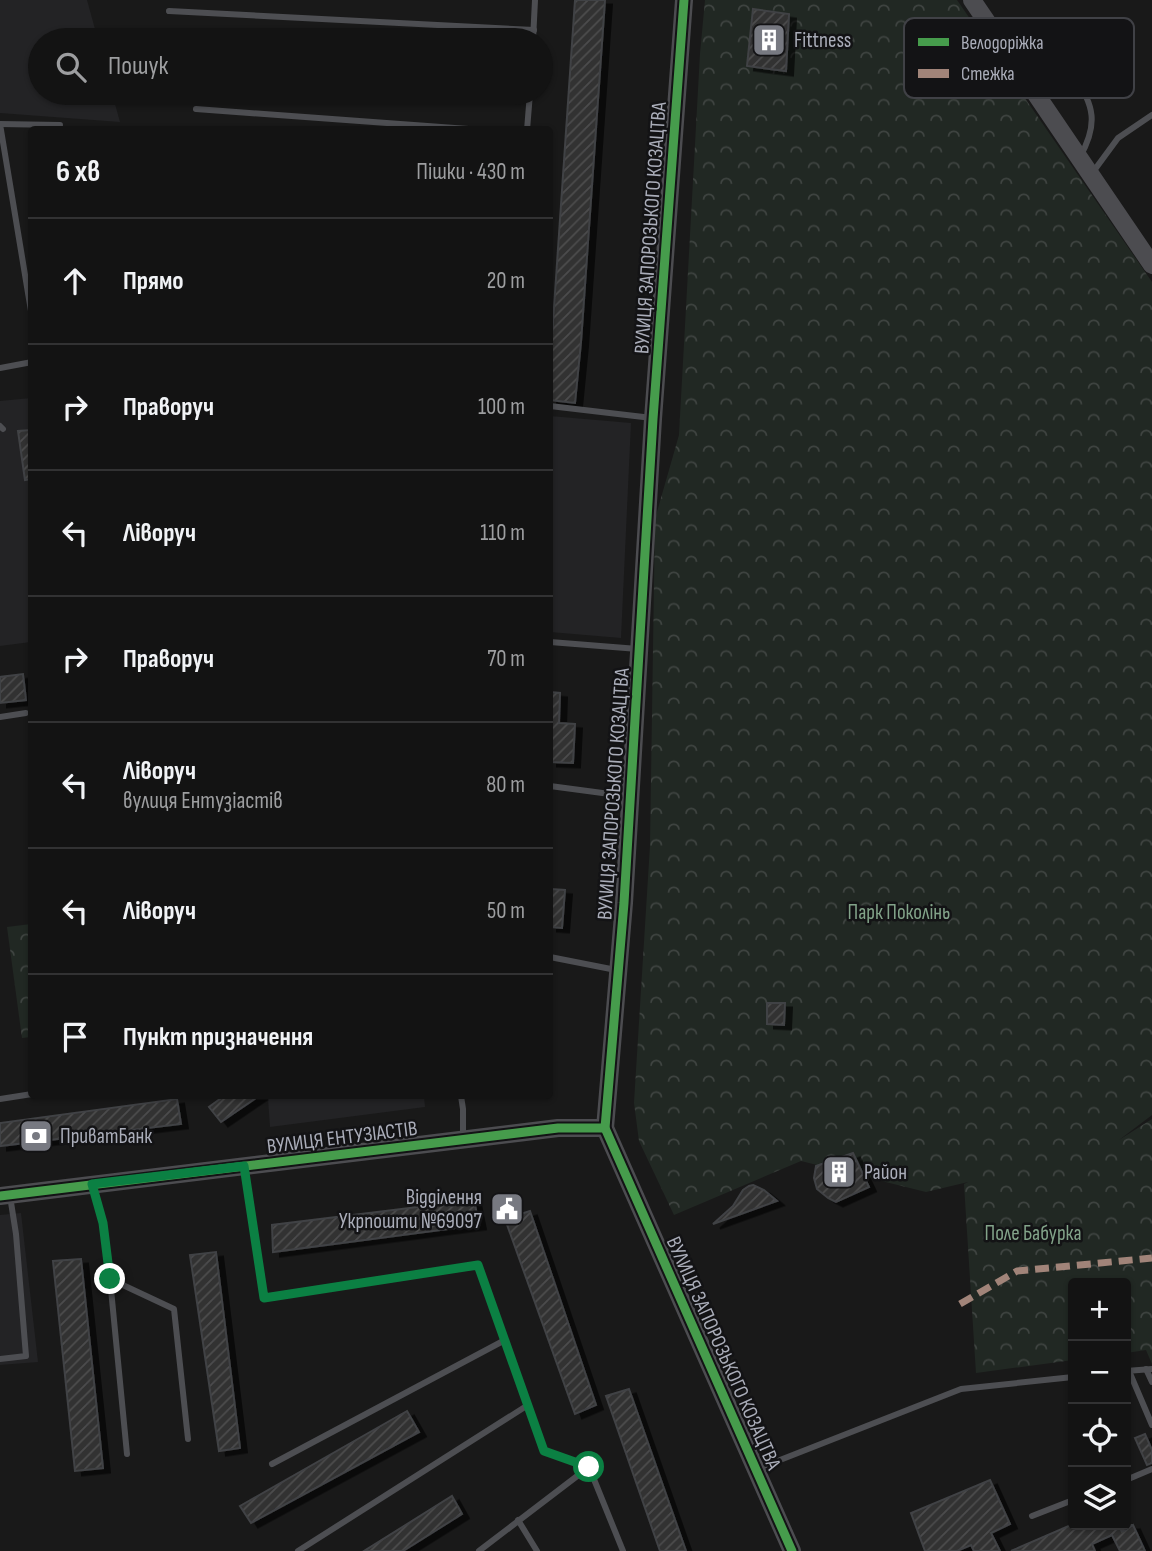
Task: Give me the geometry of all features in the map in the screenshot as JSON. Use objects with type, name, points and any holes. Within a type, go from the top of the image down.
[{"type":"street","name":"ВУЛИЦЯ ЗАПОРОЗЬКОГО КОЗАЦТВА","points":[[684,0],[605,1128],[792,1551]]},
{"type":"street","points":[[972,0],[984,18]]},
{"type":"street","points":[[1038,98],[1152,265]]},
{"type":"street","name":"ВУЛИЦЯ ЕНТУЗІАСТІВ","points":[[5,1195],[558,1128],[605,1128]]},
{"type":"lane","points":[[534,28],[535,0]]},
{"type":"lane","points":[[169,11],[496,28]]},
{"type":"lane","points":[[1079,159],[1089,141],[1092,125],[1091,106],[1087,98]]},
{"type":"lane","points":[[527,126],[529,105]]},
{"type":"lane","points":[[196,109],[428,126]]},
{"type":"lane","points":[[1090,176],[1118,138],[1152,115]]},
{"type":"lane","points":[[28,293],[0,124],[60,125]]},
{"type":"lane","points":[[0,368],[28,363]]},
{"type":"lane","points":[[553,406],[653,419]]},
{"type":"lane","points":[[553,642],[640,650]]},
{"type":"lane","points":[[0,718],[26,713]]},
{"type":"lane","points":[[553,786],[610,794]]},
{"type":"lane","points":[[553,958],[618,970]]},
{"type":"lane","points":[[0,1099],[28,1095]]},
{"type":"lane","points":[[461,1099],[463,1140]]},
{"type":"lane","points":[[244,1166],[264,1298],[478,1265],[544,1451],[589,1467],[623,1551]]},
{"type":"lane","points":[[92,1184],[103,1223],[127,1454]]},
{"type":"lane","points":[[0,1359],[26,1356],[16,1234],[5,1195]]},
{"type":"lane","points":[[110,1279],[174,1309],[188,1439]]},
{"type":"lane","points":[[272,1464],[505,1340]]},
{"type":"lane","points":[[1131,1371],[1149,1369],[1152,1382]]},
{"type":"lane","points":[[755,1468],[780,1461],[961,1389],[1068,1378]]},
{"type":"lane","points":[[1131,1378],[1152,1425]]},
{"type":"lane","points":[[298,1551],[528,1405]]},
{"type":"lane","points":[[479,1551],[589,1467]]},
{"type":"lane","points":[[1131,1478],[1152,1469]]},
{"type":"lane","points":[[1032,1516],[1068,1502]]},
{"type":"lane","points":[[518,1520],[537,1551]]},
{"type":"shaded area","points":[[0,0],[87,0],[95,28],[28,28],[28,105],[115,105],[120,122],[0,113]]},
{"type":"shaded area","points":[[28,398],[28,642],[0,646],[0,401]]},
{"type":"shaded area","points":[[553,416],[631,423],[621,638],[553,632]]},
{"type":"shaded area","points":[[268,1099],[424,1099],[425,1107],[270,1127]]},
{"type":"shaded area","points":[[21,1213],[38,1362],[0,1365],[0,1215]]},
{"type":"green space","name":"Парк Поколінь","points":[[705,0],[957,0],[969,18],[904,18],[904,98],[1025,98],[1152,282],[1152,1115],[1119,1140],[1152,1119],[1152,1364],[1146,1350],[1131,1352],[1131,1278],[1068,1278],[1068,1361],[976,1373],[964,1184],[968,1182],[926,1192],[801,1161],[674,1215],[639,1141],[634,1103],[650,846],[655,519],[679,435]]},
{"type":"green space","points":[[28,924],[28,1037],[22,1038],[7,927]]},
{"type":"building","points":[[575,0],[605,0],[575,403],[553,400],[553,322]]},
{"type":"building","name":"Fittness","points":[[753,9],[789,14],[786,71],[747,66]]},
{"type":"building","points":[[28,430],[28,480],[25,480],[18,431]]},
{"type":"building","points":[[23,674],[26,700],[0,703],[0,677]]},
{"type":"building","points":[[553,692],[560,693],[559,723],[575,724],[573,763],[553,762]]},
{"type":"building","points":[[553,889],[565,890],[562,928],[553,927]]},
{"type":"building","points":[[767,1003],[785,1003],[784,1025],[767,1024]]},
{"type":"building","points":[[177,1099],[181,1124],[0,1146],[0,1123]]},
{"type":"building","points":[[220,1099],[255,1099],[221,1122],[209,1107]]},
{"type":"building","name":"Район","points":[[853,1153],[869,1187],[836,1202],[817,1189],[814,1178],[816,1166]]},
{"type":"building","points":[[753,1185],[777,1201],[713,1224],[733,1206],[743,1190]]},
{"type":"building","points":[[474,1200],[479,1225],[273,1252],[272,1225]]},
{"type":"building","points":[[530,1211],[596,1405],[575,1414],[505,1219]]},
{"type":"building","points":[[216,1252],[240,1448],[219,1451],[190,1255]]},
{"type":"building","points":[[81,1259],[103,1468],[75,1471],[53,1261]]},
{"type":"building","points":[[629,1389],[686,1551],[660,1551],[606,1396]]},
{"type":"building","points":[[407,1411],[419,1432],[251,1523],[240,1506]]},
{"type":"building","points":[[1145,1434],[1152,1450],[1152,1463],[1147,1465],[1135,1438]]},
{"type":"building","points":[[990,1480],[1010,1524],[991,1533],[1000,1551],[974,1551],[971,1545],[957,1551],[925,1551],[911,1513]]},
{"type":"building","points":[[452,1496],[462,1514],[403,1551],[364,1551]]},
{"type":"building","points":[[1133,1525],[1145,1551],[1120,1551],[1112,1535],[1092,1544],[1095,1551],[1011,1551],[1068,1526],[1068,1530],[1122,1532],[1131,1530]]},
{"type":"marked path","points":[[960,1304],[1017,1271],[1152,1258]]},
{"type":"cycle path","points":[[684,0],[653,419],[624,903],[605,1128],[792,1551]]},
{"type":"cycle path","points":[[0,1196],[558,1128],[605,1128]]},
{"type":"place","name":"Fittness","points":[[769,40]]},
{"type":"place","name":"ПриватБанк","points":[[36,1136]]},
{"type":"place","name":"Район","points":[[839,1172]]},
{"type":"place","name":"Відділення Укрпошти №69097","points":[[507,1209]]},
{"type":"route","points":[[110,1279],[103,1223],[92,1184],[244,1166],[264,1298],[478,1265],[544,1451],[589,1467]]},
{"type":"park label","name":"Поле Бабурка","points":[[1033,1233]]}]
